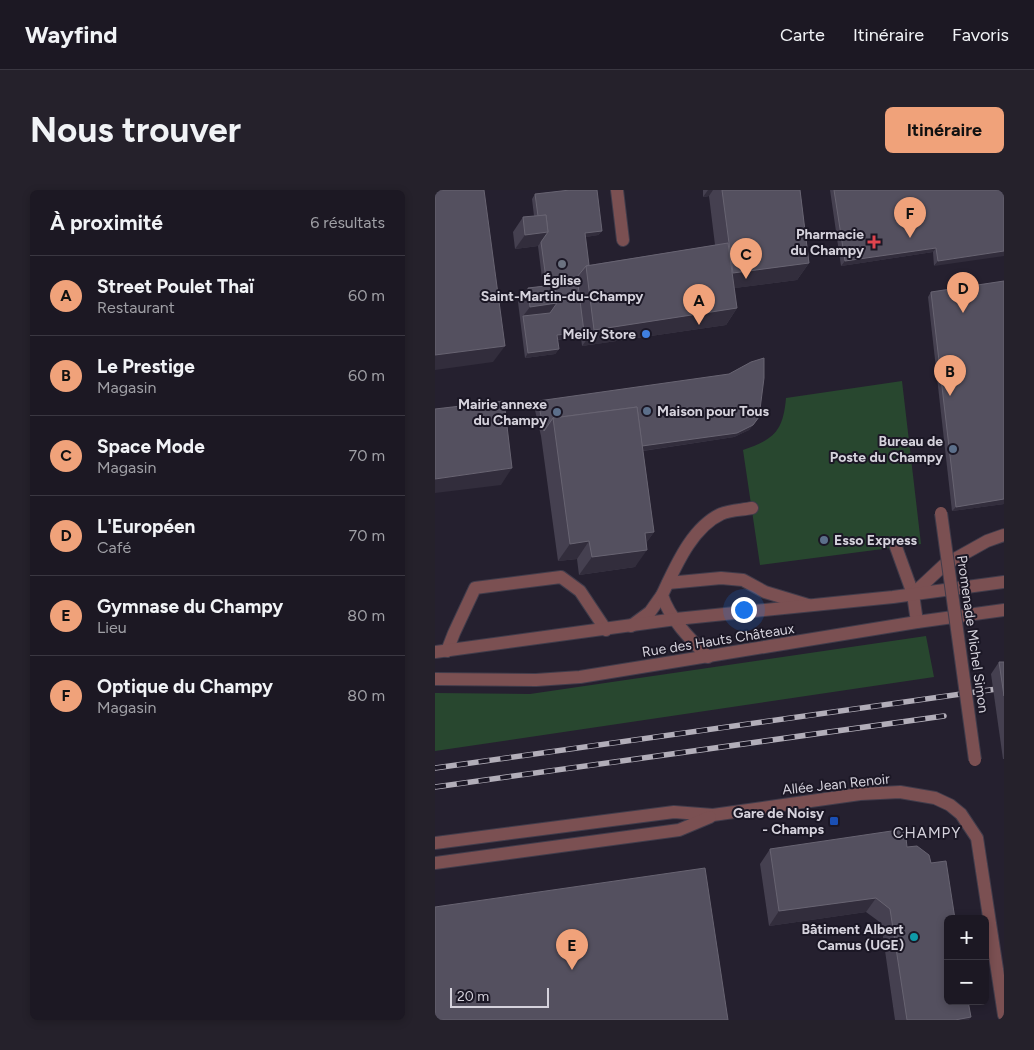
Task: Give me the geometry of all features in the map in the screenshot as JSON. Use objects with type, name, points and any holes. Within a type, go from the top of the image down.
[{"type":"street","points":[[617,190],[623,240]]},
{"type":"street","points":[[631,626],[650,612],[662,595],[689,544],[703,527],[721,514],[752,508]]},
{"type":"street","name":"Promenade Michel Simon","points":[[941,513],[975,760]]},
{"type":"street","points":[[913,594],[944,565],[987,541],[1004,535]]},
{"type":"street","points":[[896,547],[913,594],[917,622]]},
{"type":"street","points":[[441,652],[475,588],[561,577],[580,591],[606,630]]},
{"type":"street","points":[[668,583],[721,578],[743,580],[765,592],[809,605]]},
{"type":"street","name":"Rue des Hauts Châteaux","points":[[441,652],[675,620],[1004,582]]},
{"type":"street","points":[[662,595],[665,605],[675,620],[708,657]]},
{"type":"street","name":"Rue des Hauts Châteaux","points":[[435,680],[537,680],[580,676],[917,622],[1004,610]]},
{"type":"street","name":"Allée Jean Renoir","points":[[435,844],[674,812],[713,815],[860,794],[900,792],[935,798],[961,814],[977,838],[1004,1015]]},
{"type":"street","name":"Allée Jean Renoir","points":[[435,863],[679,830],[713,815]]},
{"type":"green space","points":[[902,381],[921,544],[760,565],[743,450],[762,442],[775,433],[785,410],[786,398]]},
{"type":"green space","points":[[926,636],[934,677],[435,751],[435,693],[530,694]]},
{"type":"building","points":[[435,190],[484,190],[505,346],[435,355]]},
{"type":"building","name":"Église Saint-Martin-du-Champy","points":[[570,190],[597,190],[602,231],[585,233],[589,265],[577,277],[584,332],[557,335],[559,349],[528,353],[523,316],[550,313],[557,303],[554,285],[547,286],[541,242],[548,232],[546,215],[538,216],[535,194]]},
{"type":"building","points":[[722,190],[800,190],[809,263],[733,273]]},
{"type":"building","points":[[834,190],[1004,190],[1004,251],[938,261],[936,248],[845,261]]},
{"type":"building","points":[[546,215],[548,232],[525,235],[523,217]]},
{"type":"building","points":[[728,243],[737,308],[594,330],[586,266]]},
{"type":"building","points":[[1004,281],[1004,499],[956,507],[931,292]]},
{"type":"building","points":[[554,285],[557,303],[530,307],[528,288]]},
{"type":"building","name":"Maison pour Tous","points":[[764,358],[764,378],[759,417],[753,425],[737,433],[642,446],[637,407],[553,418],[544,431],[538,401],[729,374],[751,362]]},
{"type":"building","points":[[504,401],[512,468],[435,479],[435,409]]},
{"type":"building","points":[[637,407],[654,532],[645,533],[647,550],[592,557],[589,541],[570,544],[553,418]]},
{"type":"building","points":[[999,662],[1004,662],[1004,696]]},
{"type":"building","name":"Bâtiment Albert Camus (UGE)","points":[[905,829],[907,847],[917,846],[929,855],[931,863],[946,861],[954,915],[944,915],[944,1005],[969,1005],[971,1017],[955,1020],[907,1020],[890,909],[876,898],[779,911],[770,849]]},
{"type":"building","points":[[705,868],[728,1020],[435,1020],[435,907]]},
{"type":"railway","points":[[435,768],[1004,688]]},
{"type":"railway","points":[[435,787],[944,716]]},
{"type":"place","name":"Optique du Champy","points":[[910,238]]},
{"type":"place","name":"Pharmacie du Champy","points":[[874,242]]},
{"type":"place","name":"Église Saint-Martin-du-Champy","points":[[562,264]]},
{"type":"place","name":"Space Mode","points":[[746,279]]},
{"type":"place","name":"L'Européen","points":[[963,313]]},
{"type":"place","name":"Street Poulet Thaï","points":[[699,325]]},
{"type":"place","name":"Meily Store","points":[[646,334]]},
{"type":"place","name":"Le Prestige","points":[[950,396]]},
{"type":"place","name":"Maison pour Tous","points":[[647,411]]},
{"type":"place","name":"Mairie annexe du Champy","points":[[557,412]]},
{"type":"place","name":"Bureau de Poste du Champy","points":[[953,449]]},
{"type":"place","name":"Esso Express","points":[[824,540]]},
{"type":"place","name":"Gare de Noisy - Champs","points":[[834,821]]},
{"type":"place","name":"Bâtiment Albert Camus (UGE)","points":[[914,937]]},
{"type":"place","name":"Gymnase du Champy","points":[[572,970]]},
{"type":"district","name":"CHAMPY","points":[[927,833]]}]
